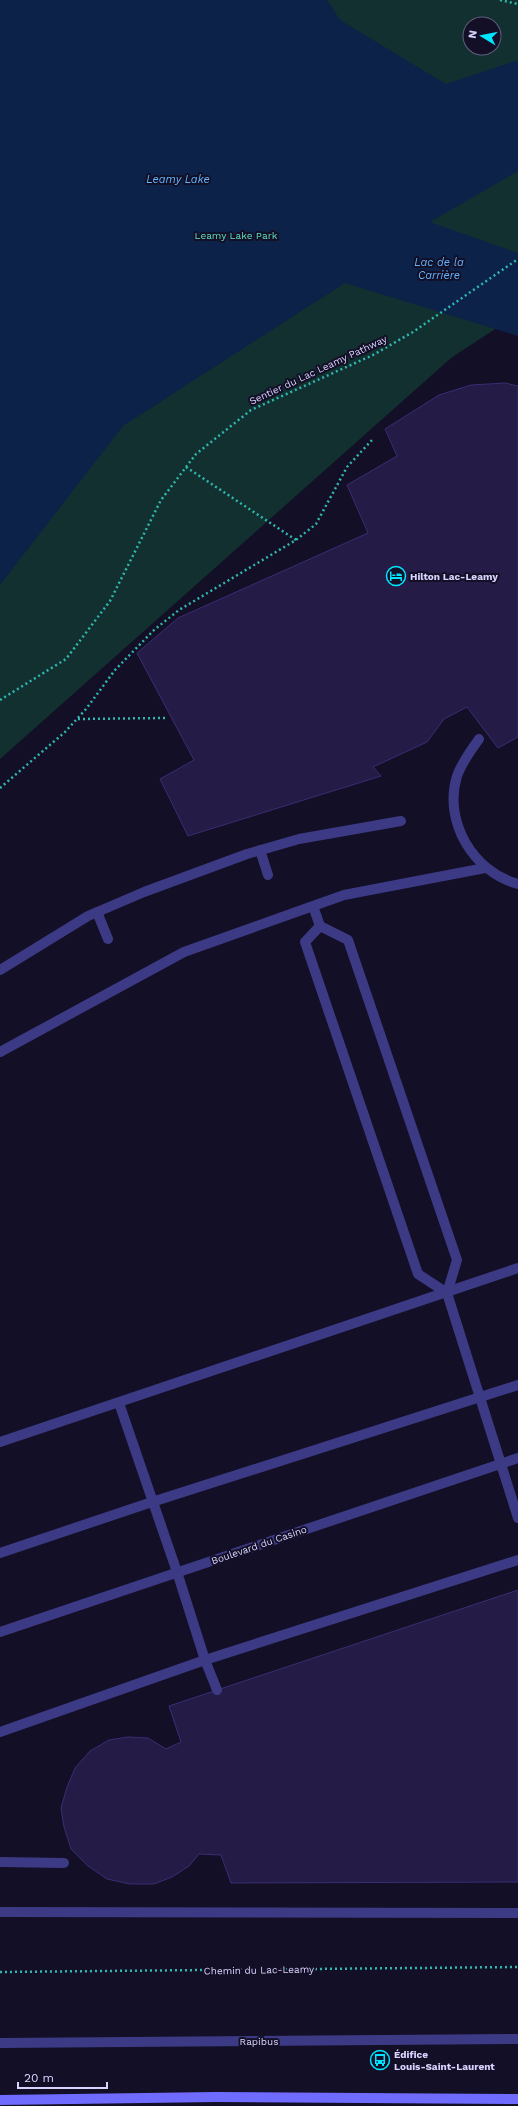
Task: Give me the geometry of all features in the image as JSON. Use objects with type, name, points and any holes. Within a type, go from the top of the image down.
[{"type":"main road","points":[[0,2100],[216,2097],[518,2099]]},
{"type":"lane","points":[[479,739],[466,756],[457,776],[454,797],[457,824],[467,847],[485,868],[507,881],[518,884]]},
{"type":"lane","points":[[0,970],[37,946],[97,912],[144,892],[260,850],[306,838],[402,820]]},
{"type":"lane","points":[[260,850],[268,875]]},
{"type":"lane","points":[[0,1052],[184,952],[344,895],[485,868]]},
{"type":"lane","points":[[313,906],[320,926],[348,940],[457,1260],[446,1293],[518,1518]]},
{"type":"lane","points":[[97,912],[108,939]]},
{"type":"lane","points":[[320,926],[305,942],[418,1274],[446,1293]]},
{"type":"lane","points":[[0,1442],[518,1268]]},
{"type":"lane","points":[[0,1553],[152,1502],[479,1398],[518,1384]]},
{"type":"lane","points":[[119,1402],[152,1502],[178,1572],[205,1660],[217,1690]]},
{"type":"lane","name":"Boulevard du Casino","points":[[0,1632],[518,1458]]},
{"type":"lane","points":[[0,1732],[205,1660],[518,1560]]},
{"type":"lane","points":[[0,1862],[64,1863]]},
{"type":"lane","points":[[0,1912],[518,1913]]},
{"type":"lane","name":"Rapibus","points":[[0,2043],[518,2039]]},
{"type":"path","points":[[500,0],[518,4]]},
{"type":"path","name":"Sentier du Lac Leamy Pathway","points":[[0,700],[66,659],[110,601],[161,500],[196,454],[251,410],[373,355],[413,332],[518,259]]},
{"type":"path","points":[[0,788],[65,732],[115,670],[154,630],[179,610],[296,540],[316,524],[347,467],[372,440]]},
{"type":"path","points":[[186,467],[296,540]]},
{"type":"path","points":[[77,719],[165,718]]},
{"type":"path","name":"Chemin du Lac-Leamy","points":[[0,1972],[518,1967]]},
{"type":"green space","name":"Leamy Lake","points":[[0,0],[518,0],[518,314],[451,358],[0,759]]},
{"type":"water","name":"Leamy Lake","points":[[0,0],[327,0],[340,20],[446,84],[518,60],[518,171],[430,222],[518,253],[518,336],[345,283],[123,426],[0,585]]},
{"type":"building","name":"Hilton Lac-Leamy","points":[[505,383],[518,386],[518,737],[498,748],[467,707],[444,719],[427,742],[373,767],[381,776],[188,836],[160,779],[194,760],[137,653],[178,618],[368,533],[347,485],[397,456],[385,429],[439,395],[471,385]]},
{"type":"building","points":[[518,1590],[518,1882],[231,1883],[221,1855],[199,1854],[189,1866],[172,1877],[154,1884],[130,1884],[107,1879],[88,1866],[71,1849],[64,1827],[61,1808],[67,1787],[75,1768],[90,1751],[109,1740],[128,1737],[148,1738],[166,1749],[181,1742],[169,1706]]},
{"type":"place","name":"Hilton Lac-Leamy","points":[[396,576]]},
{"type":"place","name":"Édifice Louis-Saint-Laurent","points":[[380,2060]]},
{"type":"park label","name":"Leamy Lake Park","points":[[236,235]]},
{"type":"water label","name":"Lac de la Carrière","points":[[439,268]]}]
